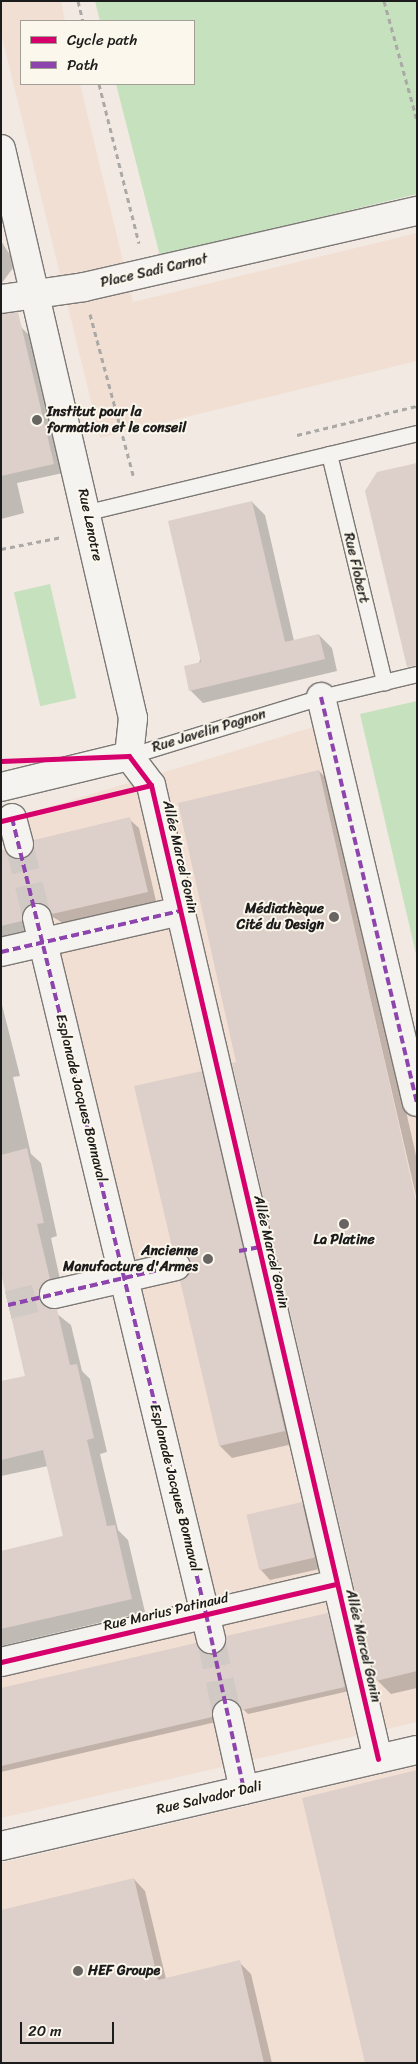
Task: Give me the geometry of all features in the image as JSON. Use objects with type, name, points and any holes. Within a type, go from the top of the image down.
[{"type":"street","points":[[1,149],[9,213],[38,295]]},
{"type":"street","name":"Place Sadi Carnot","points":[[1,299],[84,287],[417,211]]},
{"type":"street","name":"Rue Lenotre","points":[[38,295],[90,522],[132,718],[129,756]]},
{"type":"street","points":[[321,697],[417,1102]]},
{"type":"street","name":"Rue Javelin Pagnon","points":[[1,787],[129,756]]},
{"type":"street","name":"Allée Marcel Gonin","points":[[129,756],[151,785],[180,910],[249,1249],[337,1584],[378,1759]]},
{"type":"street","points":[[1,952],[40,930],[180,910]]},
{"type":"street","name":"Esplanade Jacques Bonnaval","points":[[40,930],[209,1627]]},
{"type":"street","points":[[54,1294],[176,1266]]},
{"type":"street","name":"Rue Marius Patinaud","points":[[1,1662],[209,1627],[337,1584]]},
{"type":"street","points":[[228,1714],[244,1790]]},
{"type":"street","name":"Rue Salvador Dali","points":[[1,1846],[417,1750]]},
{"type":"lane","points":[[90,522],[329,454],[417,433]]},
{"type":"lane","name":"Rue Flobert","points":[[329,454],[384,682]]},
{"type":"lane","name":"Rue Javelin Pagnon","points":[[129,756],[321,697],[417,674]]},
{"type":"path","points":[[78,1],[83,20]]},
{"type":"path","points":[[384,1],[417,120]]},
{"type":"path","points":[[99,85],[146,272]]},
{"type":"path","points":[[84,287],[131,476],[140,473]]},
{"type":"path","points":[[293,436],[417,406]]},
{"type":"path","points":[[1,549],[90,522]]},
{"type":"shaded area","points":[[1,1],[61,1],[65,20],[20,20],[20,85],[80,85],[133,302],[417,233],[417,361],[100,438],[1,33]]},
{"type":"shaded area","points":[[327,723],[417,1102],[417,1722],[1,1818],[1,1662],[205,1614],[12,818]]},
{"type":"shaded area","points":[[417,1766],[417,2063],[1,2063],[1,1863]]},
{"type":"green space","points":[[95,1],[417,1],[417,194],[160,256],[116,85],[195,85],[195,20],[100,20]]},
{"type":"green space","points":[[50,584],[76,698],[40,706],[14,592]]},
{"type":"green space","points":[[417,701],[417,958],[360,714]]},
{"type":"building","points":[[18,312],[54,464],[1,476],[1,314]]},
{"type":"building","points":[[417,463],[417,665],[407,667],[365,491],[377,472]]},
{"type":"building","points":[[252,501],[285,642],[319,634],[325,659],[189,691],[184,666],[201,662],[168,521]]},
{"type":"building","name":"La Platine","points":[[319,770],[417,1206],[417,1671],[376,1681],[232,1063],[236,1062],[178,803]]},
{"type":"building","points":[[130,817],[148,892],[52,914],[48,907],[34,903],[26,907],[22,921],[1,926],[1,848],[15,859],[23,859],[30,855],[34,840]]},
{"type":"building","name":"Ancienne Manufacture d'Armes","points":[[202,1071],[285,1431],[219,1446],[180,1281],[191,1271],[191,1262],[181,1251],[173,1251],[134,1086]]},
{"type":"building","points":[[27,1148],[44,1223],[37,1224],[50,1279],[39,1289],[39,1298],[49,1309],[57,1309],[70,1365],[77,1364],[94,1438],[87,1440],[107,1526],[115,1525],[132,1599],[1,1629],[1,1551],[63,1536],[43,1450],[1,1460],[1,1381],[25,1376],[1,1273],[1,1155]]},
{"type":"building","points":[[302,1502],[315,1558],[259,1570],[246,1515]]},
{"type":"building","points":[[328,1613],[345,1687],[242,1710],[232,1699],[223,1699],[212,1709],[212,1717],[1,1766],[1,1688],[196,1643],[200,1650],[214,1654],[222,1650],[226,1636]]},
{"type":"building","points":[[417,1770],[417,2063],[365,2063],[302,1798]]},
{"type":"building","name":"HEF Groupe","points":[[134,1878],[158,1980],[240,1960],[264,2063],[1,2063],[1,1910]]},
{"type":"tunnel","points":[[19,844],[37,918]]},
{"type":"tunnel","points":[[8,1305],[54,1294]]},
{"type":"tunnel","points":[[211,1639],[227,1714]]},
{"type":"marked path","points":[[321,697],[417,1102]]},
{"type":"marked path","points":[[12,818],[206,1614],[244,1790]]},
{"type":"marked path","points":[[1,952],[180,911]]},
{"type":"marked path","points":[[239,1251],[259,1247]]},
{"type":"marked path","points":[[8,1305],[176,1266]]},
{"type":"cycle path","points":[[1,761],[129,756],[151,785],[378,1759]]},
{"type":"cycle path","points":[[1,821],[151,785]]},
{"type":"cycle path","points":[[1,1662],[337,1584]]},
{"type":"place","name":"Institut pour la formation et le conseil","points":[[37,420]]},
{"type":"place","name":"Médiathèque Cité du Design","points":[[334,917]]},
{"type":"place","name":"La Platine","points":[[344,1224]]},
{"type":"place","name":"Ancienne Manufacture d'Armes","points":[[208,1259]]},
{"type":"place","name":"HEF Groupe","points":[[78,1971]]}]
